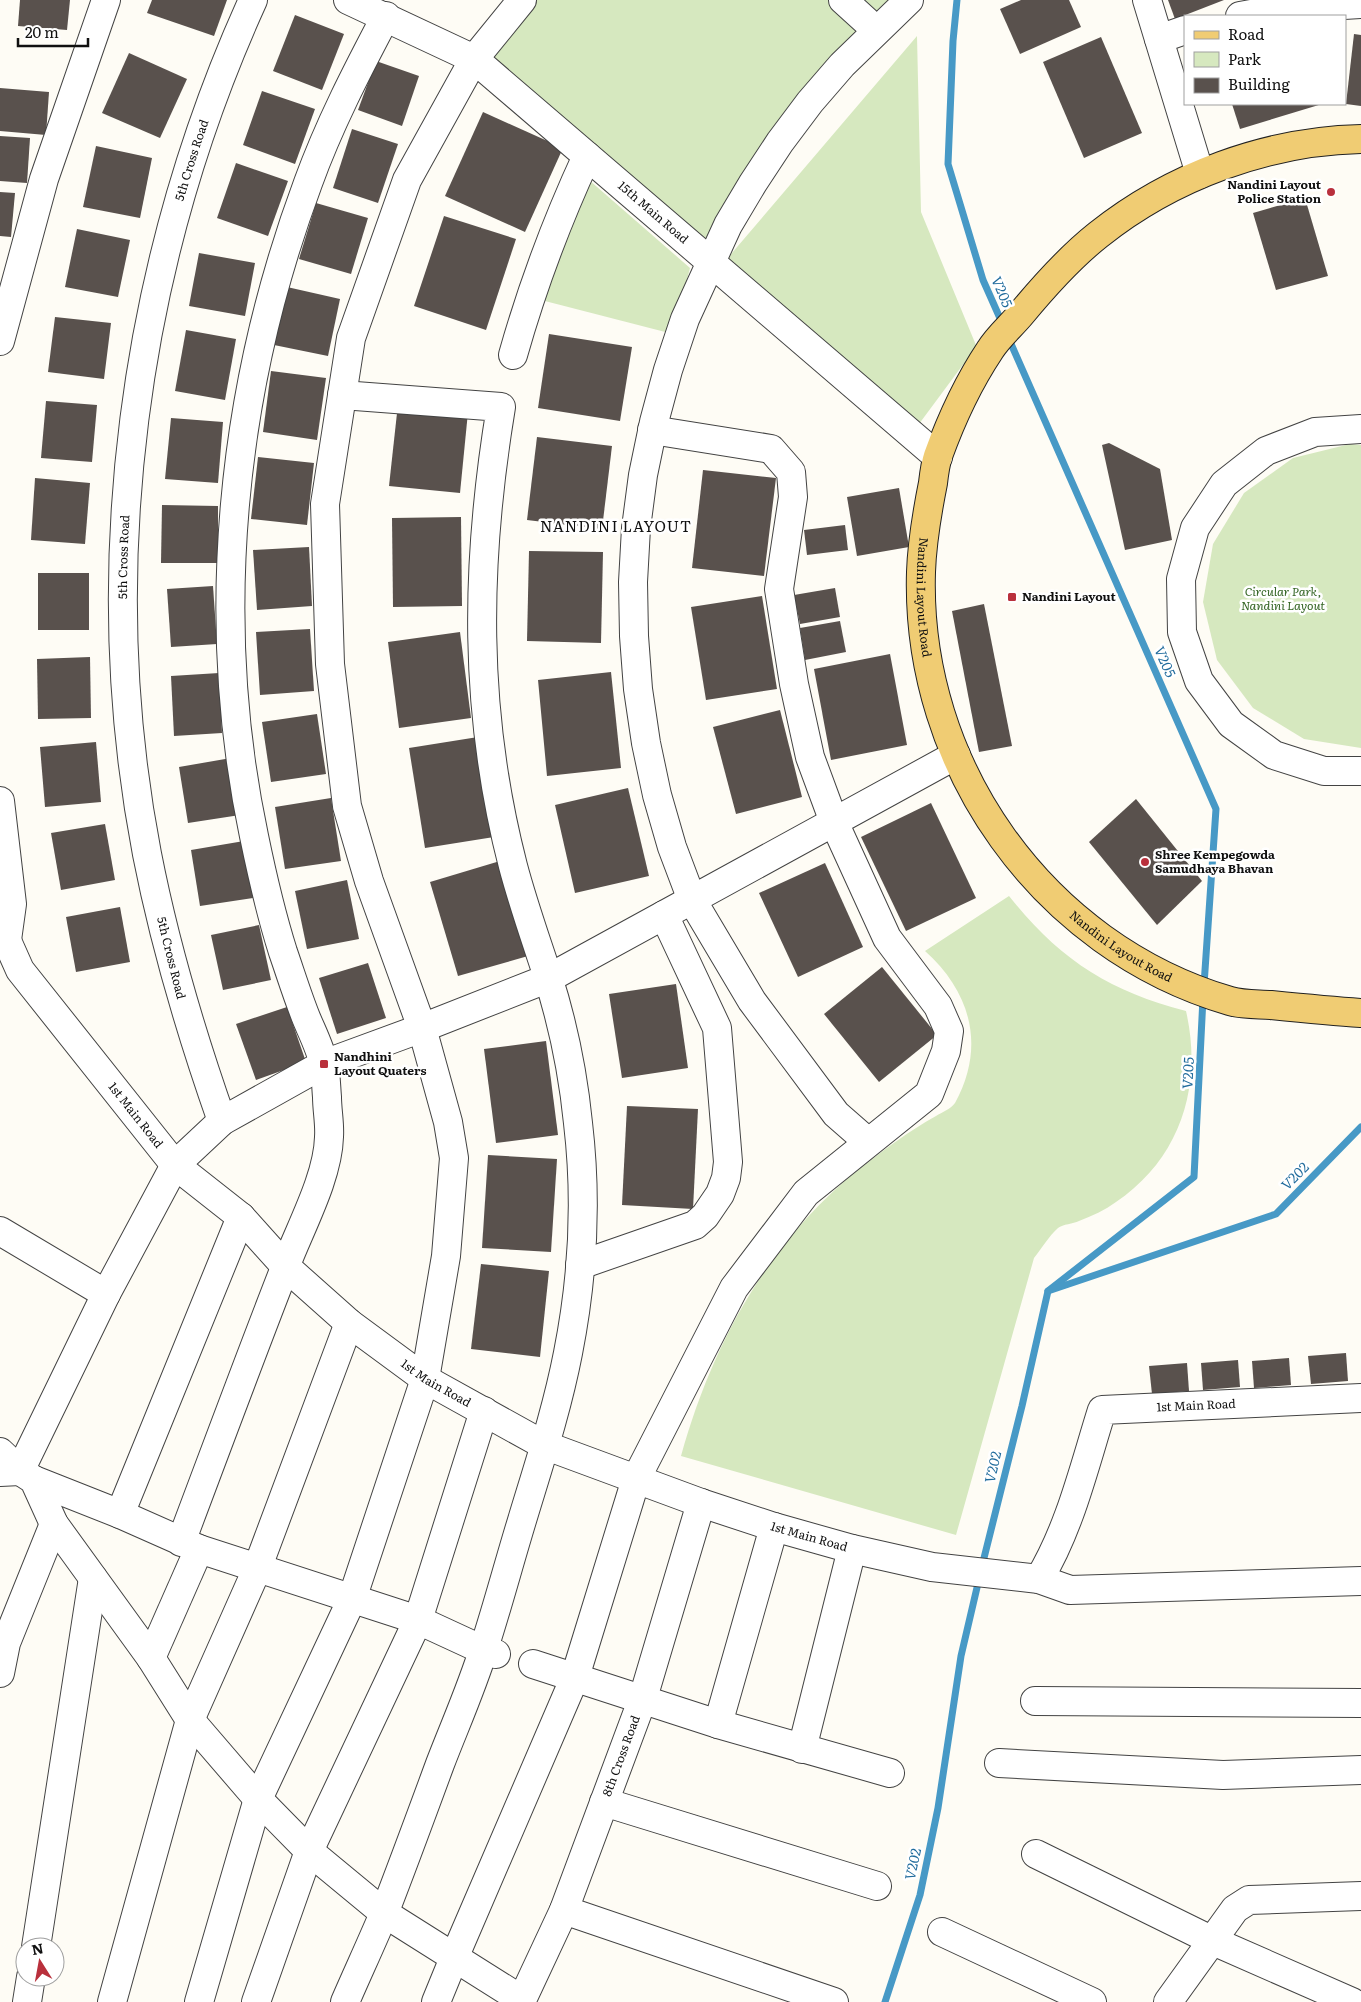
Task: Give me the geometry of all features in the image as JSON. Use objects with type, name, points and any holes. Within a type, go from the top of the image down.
[{"type":"main road","name":"Nandini Layout Road","points":[[1361,139],[1313,143],[1275,150],[1200,174],[1148,201],[1099,234],[1042,288],[992,347],[965,395],[938,457],[926,516],[920,589],[922,626],[935,698],[947,736],[963,773],[982,808],[1004,842],[1058,902],[1088,928],[1122,951],[1156,971],[1193,988],[1234,1002],[1361,1013]]},
{"type":"street","points":[[0,341],[44,179],[106,0]]},
{"type":"street","name":"5th Cross Road","points":[[222,1121],[198,1055],[178,988],[160,920],[146,851],[128,712],[124,642],[124,572],[127,501],[133,432],[142,363],[156,294],[191,160],[214,94],[253,0]]},
{"type":"street","name":"15th Main Road","points":[[348,0],[386,16],[474,59],[938,457]]},
{"type":"street","points":[[199,2002],[258,1799],[352,1599],[425,1379],[446,1256],[454,1158],[443,1101],[422,1028],[369,882],[347,806],[330,664],[325,504],[351,338],[407,180],[474,59],[522,0]]},
{"type":"street","points":[[843,0],[876,30]]},
{"type":"street","points":[[868,1142],[836,1114],[752,1001],[692,900],[672,847],[657,795],[646,743],[638,690],[633,582],[636,528],[643,474],[652,430],[668,370],[685,319],[728,225],[780,142],[829,80],[876,30],[909,0]]},
{"type":"street","points":[[1147,0],[1200,174]]},
{"type":"street","points":[[1246,15],[1279,9],[1361,4]]},
{"type":"street","points":[[151,1658],[285,1266],[326,1164],[329,1136],[324,1064],[302,1008],[283,950],[266,892],[253,833],[236,713],[232,653],[231,592],[233,532],[246,412],[272,294],[289,236],[329,132],[386,16]]},
{"type":"street","points":[[1159,39],[1184,30]]},
{"type":"street","points":[[513,355],[545,254],[587,156]]},
{"type":"street","points":[[342,395],[501,407],[485,518],[481,635],[485,694],[491,752],[508,842],[530,924],[562,1026],[572,1074],[582,1171],[583,1220],[575,1311],[568,1356],[490,1652],[384,1913],[345,2002]]},
{"type":"street","points":[[1361,428],[1315,432],[1266,451],[1224,484],[1195,528],[1181,579],[1182,632],[1199,682],[1231,724],[1274,755],[1324,771],[1361,771]]},
{"type":"street","points":[[436,2002],[575,1677],[636,1479],[734,1288],[806,1192],[928,1094],[946,1051],[949,1031],[938,1006],[887,938],[834,822],[810,757],[794,684],[779,589],[793,496],[791,472],[771,449],[652,430]]},
{"type":"street","points":[[18,1474],[106,1294],[176,1165],[222,1121],[324,1064],[422,1028],[548,978],[956,755]]},
{"type":"street","points":[[0,801],[12,904],[3,933]]},
{"type":"street","points":[[580,1265],[695,1225],[713,1206],[726,1178],[728,1162],[717,1028],[664,915]]},
{"type":"street","name":"1st Main Road","points":[[3,933],[10,973],[176,1165],[241,1217],[285,1266],[349,1323],[425,1379],[544,1445],[702,1503],[774,1527],[852,1549],[932,1567],[1044,1570],[1062,1534],[1102,1410],[1361,1398]]},
{"type":"street","points":[[120,1514],[241,1217]]},
{"type":"street","points":[[0,1231],[106,1294]]},
{"type":"street","points":[[112,2002],[190,1720],[257,1569],[349,1323]]},
{"type":"street","points":[[256,2002],[309,1851],[418,1620],[484,1411]]},
{"type":"street","points":[[0,1452],[18,1474],[151,1658],[190,1720],[258,1799],[309,1851],[384,1913],[522,2001]]},
{"type":"street","points":[[18,1474],[120,1514],[190,1546],[418,1620],[490,1652]]},
{"type":"street","name":"8th Cross Road","points":[[522,2001],[564,1910],[643,1698],[702,1503]]},
{"type":"street","points":[[0,1673],[6,1643],[54,1524]]},
{"type":"street","points":[[718,1724],[774,1527]]},
{"type":"street","points":[[802,1749],[852,1549]]},
{"type":"street","points":[[1044,1570],[1070,1590],[1361,1582]]},
{"type":"street","points":[[38,1937],[93,1578]]},
{"type":"street","points":[[533,1664],[643,1698],[718,1724],[890,1773]]},
{"type":"street","points":[[1035,1701],[1361,1703]]},
{"type":"street","points":[[999,1762],[1223,1775],[1361,1770]]},
{"type":"street","points":[[604,1802],[878,1886]]},
{"type":"street","points":[[1036,1854],[1213,1941],[1352,2002]]},
{"type":"street","points":[[1168,2002],[1235,1910],[1249,1900],[1361,1896]]},
{"type":"street","points":[[564,1910],[834,2002]]},
{"type":"street","points":[[942,1932],[1092,2002]]},
{"type":"street","points":[[28,2002],[30,1987]]},
{"type":"green space","points":[[528,0],[830,0],[867,34],[706,263],[482,55]]},
{"type":"green space","points":[[859,0],[895,0],[878,17]]},
{"type":"green space","points":[[917,36],[921,212],[978,350],[962,366],[919,424],[720,267]]},
{"type":"green space","points":[[589,180],[690,268],[673,334],[541,300]]},
{"type":"green space","name":"Circular Park, Nandini Layout","points":[[1350,444],[1361,445],[1361,748],[1304,739],[1253,708],[1217,660],[1203,602],[1213,544],[1244,493],[1293,458]]},
{"type":"green space","points":[[1009,896],[1047,938],[1087,970],[1132,993],[1186,1011],[1191,1039],[1191,1066],[1182,1118],[1171,1142],[1157,1164],[1138,1184],[1112,1205],[1089,1217],[1058,1228],[1034,1258],[956,1535],[681,1456],[709,1375],[747,1299],[770,1263],[797,1229],[826,1198],[859,1169],[906,1134],[949,1109],[955,1103],[970,1061],[969,1021],[963,1002],[953,984],[941,967],[925,951]]},
{"type":"building","points":[[20,0],[70,0],[67,30],[18,26]]},
{"type":"building","points":[[152,0],[227,0],[214,36],[147,13]]},
{"type":"building","points":[[1021,0],[1069,0],[1081,27],[1020,54],[1000,9]]},
{"type":"building","points":[[1168,0],[1224,0],[1184,15],[1175,19]]},
{"type":"building","points":[[295,15],[344,34],[322,90],[273,71]]},
{"type":"building","points":[[1354,34],[1361,35],[1361,106],[1346,104]]},
{"type":"building","points":[[1101,37],[1142,133],[1084,158],[1043,62]]},
{"type":"building","points":[[129,53],[187,79],[160,138],[102,113]]},
{"type":"building","points":[[376,61],[419,76],[402,126],[358,110]]},
{"type":"building","points":[[0,88],[49,92],[46,135],[0,131]]},
{"type":"building","points":[[262,91],[315,109],[295,164],[243,145]]},
{"type":"building","points":[[1232,105],[1319,105],[1240,129]]},
{"type":"building","points":[[483,112],[563,148],[525,232],[445,196]]},
{"type":"building","points":[[352,129],[398,144],[378,203],[333,188]]},
{"type":"building","points":[[0,136],[30,138],[27,183],[0,181]]},
{"type":"building","points":[[96,146],[152,158],[140,218],[83,207]]},
{"type":"building","points":[[236,163],[288,181],[268,236],[217,218]]},
{"type":"building","points":[[0,192],[15,193],[11,237],[0,236]]},
{"type":"building","points":[[1305,198],[1328,276],[1276,290],[1253,213]]},
{"type":"building","points":[[316,203],[368,218],[351,274],[299,259]]},
{"type":"building","points":[[444,216],[516,239],[486,330],[414,306]]},
{"type":"building","points":[[77,229],[130,240],[118,297],[65,287]]},
{"type":"building","points":[[199,253],[255,263],[245,316],[189,306]]},
{"type":"building","points":[[287,287],[340,299],[328,356],[274,345]]},
{"type":"building","points":[[55,317],[111,323],[104,379],[48,372]]},
{"type":"building","points":[[186,330],[236,339],[225,400],[175,391]]},
{"type":"building","points":[[549,334],[632,347],[620,421],[538,408]]},
{"type":"building","points":[[271,371],[326,378],[317,440],[263,432]]},
{"type":"building","points":[[46,401],[97,405],[92,462],[41,458]]},
{"type":"building","points":[[398,404],[468,412],[460,493],[389,486]]},
{"type":"building","points":[[171,418],[223,422],[218,483],[165,479]]},
{"type":"building","points":[[537,437],[612,446],[602,529],[527,520]]},
{"type":"building","points":[[1109,443],[1160,469],[1172,540],[1125,550],[1102,445]]},
{"type":"building","points":[[258,457],[314,463],[307,525],[251,519]]},
{"type":"building","points":[[703,470],[776,478],[764,576],[692,568]]},
{"type":"building","points":[[35,478],[90,483],[85,544],[31,540]]},
{"type":"building","points":[[899,488],[909,547],[857,556],[847,497]]},
{"type":"building","points":[[162,505],[218,506],[218,563],[161,563]]},
{"type":"building","points":[[461,517],[462,606],[393,607],[392,518]]},
{"type":"building","points":[[845,525],[848,550],[807,555],[804,530]]},
{"type":"building","points":[[309,547],[312,606],[257,610],[253,550]]},
{"type":"building","points":[[529,551],[603,552],[601,643],[527,641]]},
{"type":"building","points":[[38,573],[89,573],[89,630],[38,630]]},
{"type":"building","points":[[213,586],[217,644],[171,647],[167,589]]},
{"type":"building","points":[[835,588],[840,617],[800,624],[794,595]]},
{"type":"building","points":[[762,596],[777,689],[706,700],[691,607]]},
{"type":"building","points":[[984,604],[1012,746],[979,752],[952,611]]},
{"type":"building","points":[[840,621],[846,652],[805,660],[800,628]]},
{"type":"building","points":[[310,629],[314,691],[260,695],[256,632]]},
{"type":"building","points":[[460,632],[471,718],[399,728],[388,642]]},
{"type":"building","points":[[890,654],[907,745],[831,760],[814,669]]},
{"type":"building","points":[[90,657],[91,718],[38,719],[37,659]]},
{"type":"building","points":[[611,672],[621,768],[547,776],[538,680]]},
{"type":"building","points":[[219,673],[222,733],[174,736],[171,676]]},
{"type":"building","points":[[780,710],[802,797],[736,814],[713,727]]},
{"type":"building","points":[[317,714],[326,774],[271,782],[262,722]]},
{"type":"building","points":[[478,737],[494,837],[425,848],[409,748]]},
{"type":"building","points":[[96,742],[101,802],[45,807],[40,747]]},
{"type":"building","points":[[231,758],[240,815],[188,823],[179,767]]},
{"type":"building","points":[[628,788],[649,876],[575,893],[555,805]]},
{"type":"building","points":[[331,798],[341,861],[285,869],[275,807]]},
{"type":"building","name":"Shree Kempegowda Samudhaya Bhavan","points":[[1136,799],[1202,881],[1157,925],[1089,842]]},
{"type":"building","points":[[931,803],[976,898],[906,931],[861,837]]},
{"type":"building","points":[[105,824],[115,880],[61,890],[51,833]]},
{"type":"building","points":[[244,841],[253,898],[200,906],[191,850]]},
{"type":"building","points":[[500,861],[528,956],[458,976],[430,882]]},
{"type":"building","points":[[825,863],[863,947],[798,977],[759,893]]},
{"type":"building","points":[[347,880],[359,939],[307,949],[295,891]]},
{"type":"building","points":[[120,907],[130,962],[76,972],[66,917]]},
{"type":"building","points":[[259,925],[271,980],[223,990],[211,935]]},
{"type":"building","points":[[368,963],[386,1018],[337,1034],[319,978]]},
{"type":"building","points":[[882,967],[937,1035],[879,1082],[824,1014]]},
{"type":"building","points":[[676,984],[688,1068],[622,1078],[609,994]]},
{"type":"building","points":[[287,1007],[306,1062],[256,1080],[236,1024]]},
{"type":"building","points":[[546,1041],[558,1135],[496,1143],[484,1049]]},
{"type":"building","points":[[627,1106],[698,1109],[693,1209],[622,1205]]},
{"type":"building","points":[[488,1155],[557,1159],[551,1252],[482,1248]]},
{"type":"building","points":[[481,1264],[549,1271],[540,1357],[471,1349]]},
{"type":"building","points":[[1346,1353],[1348,1381],[1311,1384],[1308,1356]]},
{"type":"building","points":[[1289,1358],[1291,1385],[1254,1388],[1252,1361]]},
{"type":"building","points":[[1238,1360],[1240,1387],[1203,1390],[1201,1363]]},
{"type":"building","points":[[1187,1363],[1189,1391],[1152,1394],[1149,1366]]},
{"type":"waterway","name":"V205","points":[[957,0],[953,41],[948,164],[983,280],[1003,325]]},
{"type":"waterway","name":"V205","points":[[1008,337],[1216,809],[1204,985]]},
{"type":"waterway","name":"V205","points":[[1048,1291],[1194,1177],[1203,998]]},
{"type":"waterway","name":"V202","points":[[982,1566],[1022,1406],[1048,1291],[1276,1214],[1361,1127]]},
{"type":"waterway","name":"V202","points":[[885,2002],[920,1895],[938,1808],[961,1656],[979,1579]]},
{"type":"place","name":"Nandini Layout Police Station","points":[[1331,192]]},
{"type":"place","name":"Nandini Layout","points":[[1012,597]]},
{"type":"place","name":"Shree Kempegowda Samudhaya Bhavan","points":[[1145,862]]},
{"type":"place","name":"Nandhini Layout Quaters","points":[[324,1064]]},
{"type":"district","name":"NANDINI LAYOUT","points":[[616,527]]}]
